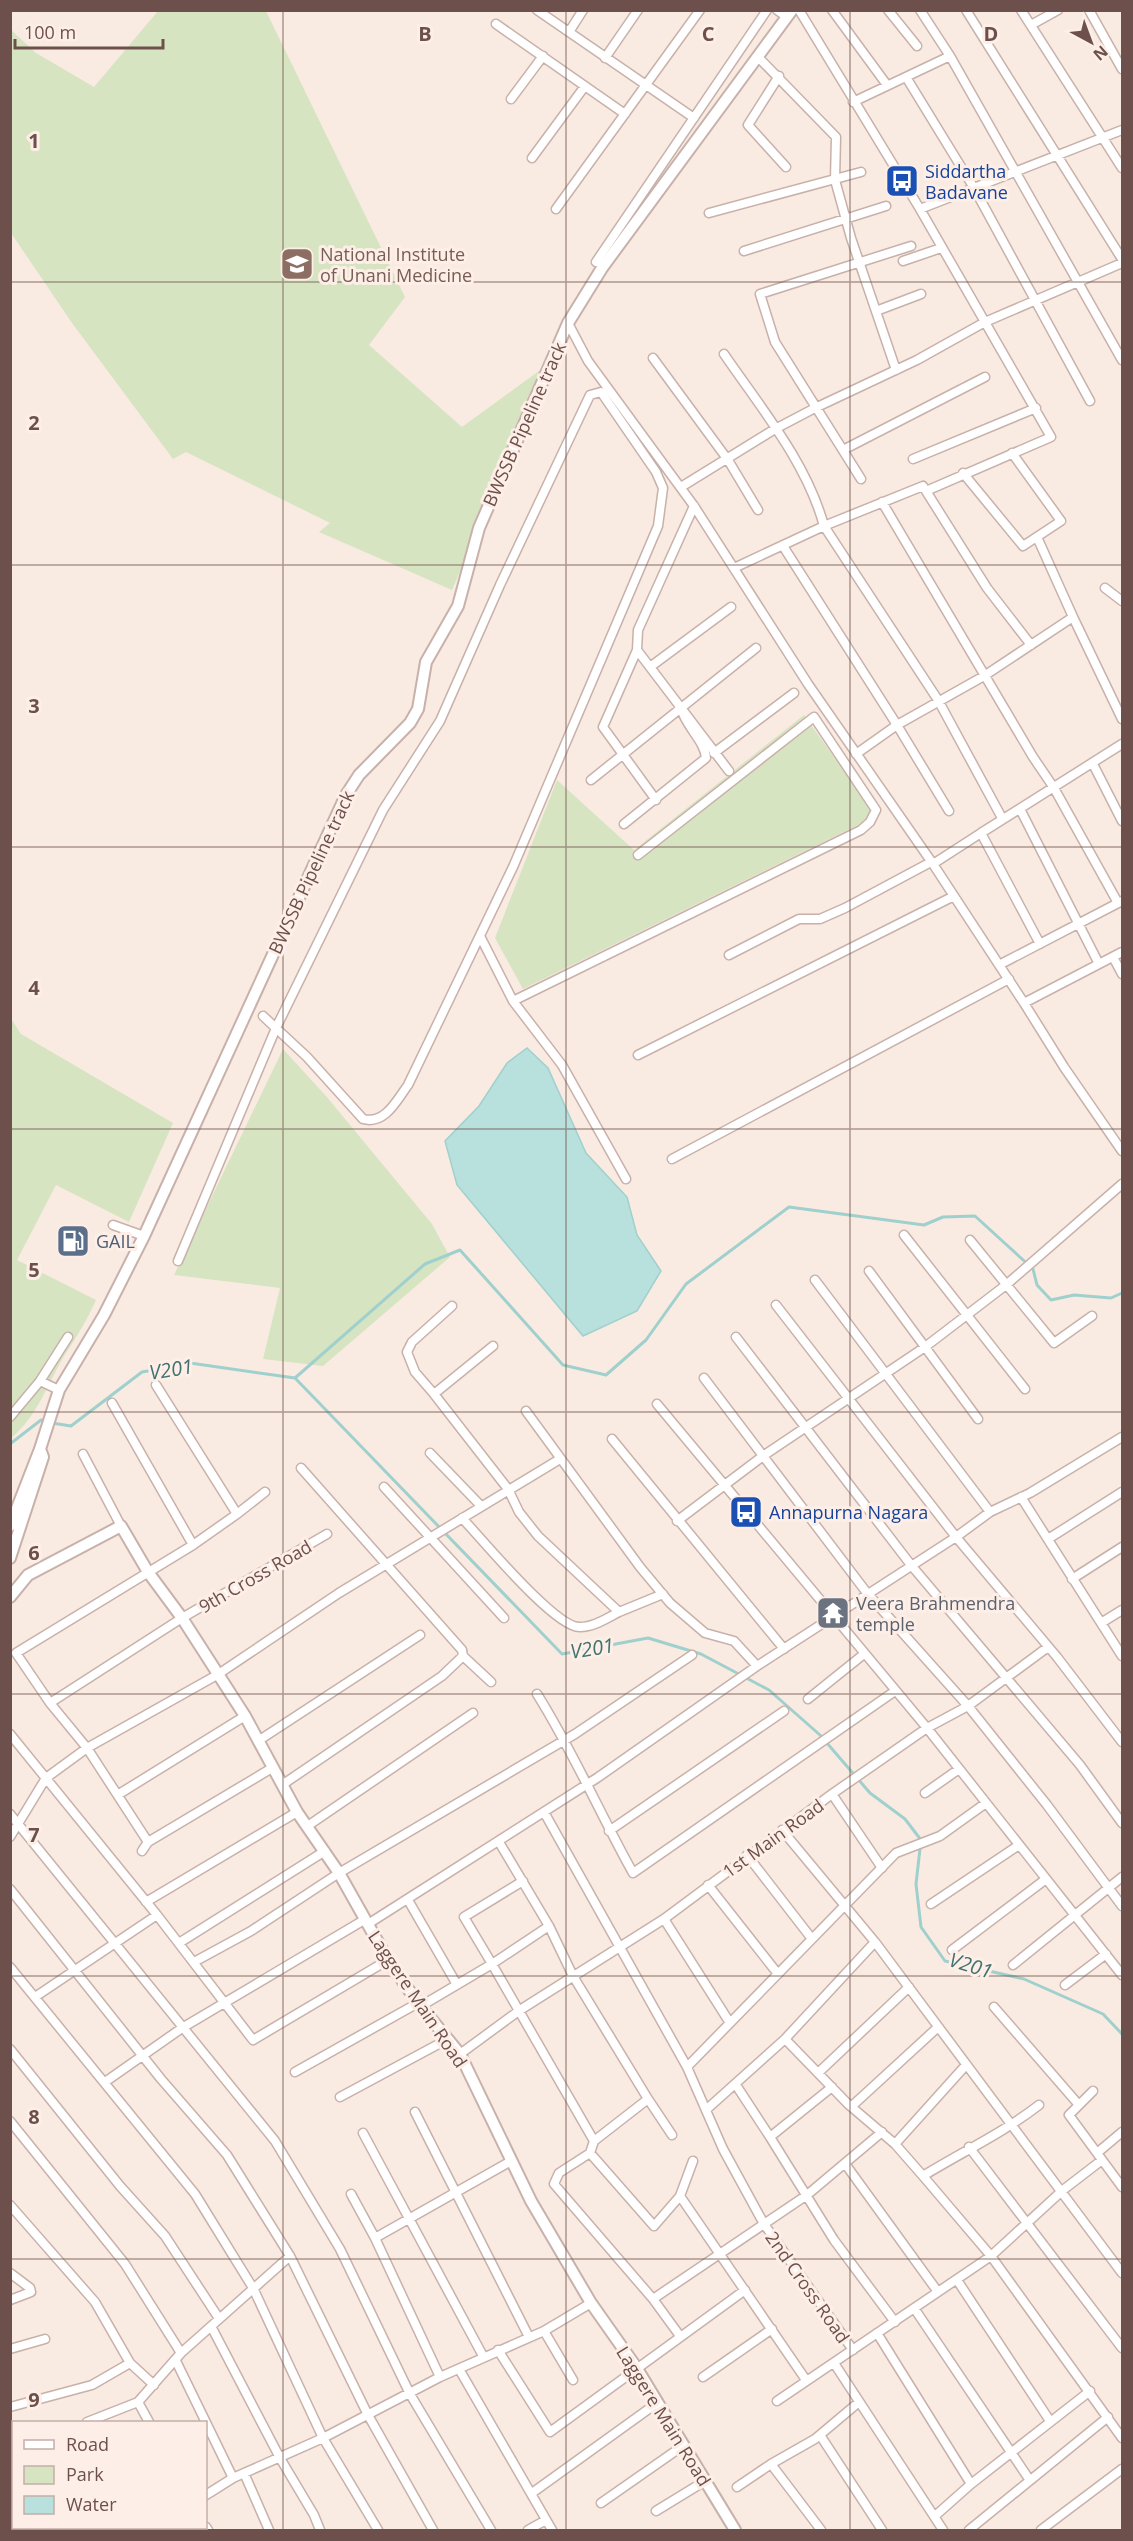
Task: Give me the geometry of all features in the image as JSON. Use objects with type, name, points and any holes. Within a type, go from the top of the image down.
[{"type":"street","points":[[537,10],[694,118]]},
{"type":"street","points":[[569,33],[583,10]]},
{"type":"street","points":[[605,58],[638,10]]},
{"type":"street","points":[[556,209],[700,10]]},
{"type":"street","points":[[596,262],[767,10]]},
{"type":"street","points":[[777,10],[790,14]]},
{"type":"street","points":[[799,10],[920,209],[1051,437],[963,473],[926,491]]},
{"type":"street","points":[[832,10],[887,86]]},
{"type":"street","points":[[888,10],[917,46]]},
{"type":"street","points":[[920,10],[951,56],[1122,360]]},
{"type":"street","points":[[681,488],[775,429],[896,370],[985,322],[1122,261],[966,10]]},
{"type":"street","points":[[1021,10],[1105,138],[1122,168]]},
{"type":"street","points":[[1031,25],[1058,10]]},
{"type":"street","points":[[1089,10],[1122,69]]},
{"type":"street","name":"BWSSB Pipeline track","points":[[40,1449],[59,1390],[104,1315],[144,1236],[346,795],[359,775],[410,723],[418,709],[426,662],[458,606],[478,528],[568,323],[609,259],[790,14]]},
{"type":"street","points":[[496,24],[625,114]]},
{"type":"street","points":[[853,102],[951,56]]},
{"type":"street","points":[[512,99],[543,57]]},
{"type":"street","points":[[758,57],[836,137],[835,180],[860,264],[896,370]]},
{"type":"street","points":[[779,76],[748,125],[786,167]]},
{"type":"street","points":[[906,77],[974,188],[1089,401]]},
{"type":"street","points":[[532,158],[585,86]]},
{"type":"street","points":[[920,209],[1059,157],[1122,130]]},
{"type":"street","points":[[709,213],[861,172]]},
{"type":"street","points":[[744,251],[886,206]]},
{"type":"street","points":[[861,479],[775,342],[760,294],[911,246]]},
{"type":"street","points":[[903,261],[941,248]]},
{"type":"street","points":[[876,311],[921,294]]},
{"type":"street","points":[[568,323],[588,361],[694,506],[856,754],[954,896],[1064,1067],[1122,1150]]},
{"type":"street","points":[[724,354],[775,429],[816,497],[824,526],[938,700],[1002,818]]},
{"type":"street","points":[[653,358],[728,460],[758,510]]},
{"type":"street","points":[[843,450],[985,377]]},
{"type":"street","points":[[178,1261],[276,1028],[383,810],[440,721],[500,585],[590,395],[601,392],[656,472],[663,489],[658,525],[513,867],[408,1085],[392,1107],[379,1119],[371,1121],[363,1119],[307,1057],[276,1028],[263,1016]]},
{"type":"street","points":[[913,459],[1036,408]]},
{"type":"street","points":[[963,473],[1023,546],[1061,521],[1012,453]]},
{"type":"street","points":[[734,568],[824,526],[923,486],[982,581],[1031,645]]},
{"type":"street","points":[[882,502],[1120,902],[999,965]]},
{"type":"street","points":[[656,800],[603,727],[637,650],[638,630],[694,506]]},
{"type":"street","points":[[1037,537],[1122,719]]},
{"type":"street","points":[[783,546],[950,811]]},
{"type":"street","points":[[1105,588],[1122,601]]},
{"type":"street","points":[[650,667],[731,607]]},
{"type":"street","points":[[856,754],[897,725],[984,676],[1073,617]]},
{"type":"street","points":[[591,780],[756,648]]},
{"type":"street","points":[[637,650],[729,771]]},
{"type":"street","points":[[714,753],[794,693]]},
{"type":"street","points":[[624,824],[706,758],[705,751],[684,720],[681,708]]},
{"type":"street","points":[[513,1001],[861,830],[870,822],[876,810],[814,717],[638,855]]},
{"type":"street","points":[[729,955],[799,919],[820,919],[845,908],[932,863],[1122,744]]},
{"type":"street","points":[[1093,764],[1122,820]]},
{"type":"street","points":[[1020,810],[1080,923],[1099,964]]},
{"type":"street","points":[[981,833],[1040,944]]},
{"type":"street","points":[[638,1055],[954,896]]},
{"type":"street","points":[[480,936],[513,1001],[562,1065],[626,1179]]},
{"type":"street","points":[[1024,1003],[1122,952]]},
{"type":"street","points":[[1113,957],[1122,974]]},
{"type":"street","points":[[672,1159],[1009,980]]},
{"type":"street","points":[[677,1521],[763,1456],[925,1347],[1006,1285],[1122,1184]]},
{"type":"street","points":[[113,1225],[144,1236]]},
{"type":"street","points":[[904,1235],[1025,1389]]},
{"type":"street","points":[[970,1240],[1054,1343],[1092,1316]]},
{"type":"street","points":[[869,1271],[978,1419]]},
{"type":"street","points":[[815,1280],[990,1512]]},
{"type":"street","points":[[776,1305],[956,1537],[1048,1647],[1122,1742]]},
{"type":"street","points":[[452,1306],[412,1342],[407,1352],[415,1372],[508,1489],[519,1512],[538,1536],[619,1612]]},
{"type":"street","points":[[10,1417],[40,1381],[68,1337]]},
{"type":"street","points":[[736,1337],[911,1565],[1008,1678],[1122,1823]]},
{"type":"street","points":[[434,1394],[493,1346]]},
{"type":"street","points":[[704,1378],[867,1593],[968,1706],[1122,1906]]},
{"type":"street","points":[[40,1381],[59,1390]]},
{"type":"street","points":[[156,1385],[237,1514]]},
{"type":"street","points":[[112,1403],[193,1545]]},
{"type":"street","points":[[657,1404],[927,1728],[1122,1975]]},
{"type":"street","points":[[526,1411],[663,1594],[705,1633],[734,1641],[757,1666]]},
{"type":"street","points":[[105,2082],[182,2028],[224,2002],[408,1900],[544,1812],[757,1666],[956,1537],[990,1512],[1021,1497],[1122,1437]]},
{"type":"street","points":[[612,1439],[784,1649]]},
{"type":"street","points":[[10,1526],[40,1449]]},
{"type":"street","points":[[10,1558],[43,1457],[40,1449]]},
{"type":"street","points":[[429,1453],[481,1506]]},
{"type":"street","points":[[10,1596],[15,1580],[121,1526],[83,1454]]},
{"type":"street","points":[[10,1837],[46,1778],[87,1748],[217,1675],[387,1564],[560,1458]]},
{"type":"street","points":[[301,1468],[462,1650],[463,1656],[491,1682]]},
{"type":"street","points":[[384,1487],[504,1618]]},
{"type":"street","points":[[148,1842],[119,1794],[87,1748],[50,1703],[16,1653],[193,1545],[265,1492]]},
{"type":"street","points":[[1048,1539],[1122,1492]]},
{"type":"street","points":[[1021,1497],[1122,1656]]},
{"type":"street","points":[[462,1518],[539,1601],[566,1624],[579,1628],[597,1623],[663,1594]]},
{"type":"street","name":"Laggere Main Road","points":[[121,1526],[148,1572],[182,1618],[245,1716],[297,1812],[309,1825],[339,1873],[388,1960],[419,2004],[460,2054],[531,2201],[591,2303],[636,2367],[684,2445],[731,2529]]},
{"type":"street","name":"9th Cross Road","points":[[50,1703],[182,1618],[327,1534]]},
{"type":"street","points":[[1072,1579],[1122,1547]]},
{"type":"street","points":[[1101,1623],[1122,1610]]},
{"type":"street","points":[[258,1741],[420,1635]]},
{"type":"street","name":"1st Main Road","points":[[460,2054],[520,2010],[620,1949],[664,1919],[747,1855],[832,1794],[927,1728],[968,1706],[1048,1647]]},
{"type":"street","points":[[808,1699],[864,1654]]},
{"type":"street","points":[[194,1962],[252,1931],[339,1873],[566,1739],[692,1655]]},
{"type":"street","points":[[282,1785],[442,1676],[463,1656]]},
{"type":"street","points":[[537,1694],[566,1739],[585,1784],[633,1873],[895,1691]]},
{"type":"street","points":[[609,1831],[784,1711]]},
{"type":"street","points":[[309,1825],[473,1713]]},
{"type":"street","points":[[119,1794],[245,1716]]},
{"type":"street","points":[[10,1734],[157,1915],[253,2040],[388,1960]]},
{"type":"street","points":[[142,1851],[148,1842],[272,1768]]},
{"type":"street","points":[[925,1793],[959,1769]]},
{"type":"street","points":[[832,1794],[882,1868]]},
{"type":"street","points":[[687,2067],[896,1853],[940,1836],[986,1803]]},
{"type":"street","points":[[146,1902],[297,1812]]},
{"type":"street","name":"2nd Cross Road","points":[[544,1812],[687,2067],[723,2150],[764,2223],[853,2350]]},
{"type":"street","points":[[10,1814],[275,2141],[340,2249],[410,2394],[491,2530]]},
{"type":"street","points":[[782,1830],[875,1942],[937,2028],[1063,2190],[1122,2273]]},
{"type":"street","points":[[499,1842],[549,1926],[573,1976],[672,2135]]},
{"type":"street","points":[[931,1904],[1019,1845]]},
{"type":"street","points":[[178,1943],[325,1851]]},
{"type":"street","points":[[747,1855],[812,1939]]},
{"type":"street","points":[[1013,1965],[1122,1877]]},
{"type":"street","points":[[952,1950],[1046,1879]]},
{"type":"street","points":[[523,1881],[464,1917],[594,2141]]},
{"type":"street","points":[[708,1885],[778,1974]]},
{"type":"street","points":[[10,1889],[142,2055],[227,2155],[290,2256],[368,2415],[434,2530]]},
{"type":"street","points":[[408,1900],[456,1983]]},
{"type":"street","points":[[35,1997],[157,1915]]},
{"type":"street","points":[[664,1919],[730,2024]]},
{"type":"street","points":[[295,2072],[492,1964],[549,1926]]},
{"type":"street","points":[[707,2109],[785,2039],[875,1942]]},
{"type":"street","points":[[1065,1985],[1106,1954]]},
{"type":"street","points":[[10,1967],[195,2194],[253,2288],[323,2438],[378,2530]]},
{"type":"street","points":[[818,2073],[909,1987]]},
{"type":"street","points":[[994,2007],[1079,2105]]},
{"type":"street","points":[[852,2106],[937,2028]]},
{"type":"street","points":[[340,2097],[448,2039]]},
{"type":"street","points":[[785,2039],[832,2087],[894,2144],[991,2256],[1122,2438]]},
{"type":"street","points":[[10,2049],[120,2186],[165,2236],[218,2318]]},
{"type":"street","points":[[894,2144],[966,2065]]},
{"type":"street","points":[[736,2085],[834,2240],[895,2322]]},
{"type":"street","points":[[770,2137],[832,2087]]},
{"type":"street","points":[[1093,2091],[1069,2115],[1122,2187]]},
{"type":"street","points":[[648,2099],[594,2141],[590,2153],[559,2173],[555,2184],[653,2299],[680,2336]]},
{"type":"street","points":[[923,2176],[969,2147],[1013,2125],[1039,2105]]},
{"type":"street","points":[[415,2112],[529,2337]]},
{"type":"street","points":[[10,2121],[125,2264],[179,2357],[233,2478]]},
{"type":"street","points":[[653,2299],[807,2195],[846,2165],[882,2132]]},
{"type":"street","points":[[777,2401],[991,2256],[1100,2156],[1122,2132]]},
{"type":"street","points":[[363,2133],[483,2356]]},
{"type":"street","points":[[969,2147],[1122,2348]]},
{"type":"street","points":[[590,2153],[654,2226],[680,2196],[693,2162]]},
{"type":"street","points":[[375,2238],[409,2221],[511,2161]]},
{"type":"street","points":[[846,2165],[938,2292]]},
{"type":"street","points":[[351,2194],[375,2238],[440,2377]]},
{"type":"street","points":[[680,2196],[806,2380]]},
{"type":"street","points":[[10,2205],[95,2302],[130,2363],[154,2385]]},
{"type":"street","points":[[90,2421],[138,2402],[179,2357],[212,2328],[218,2318],[290,2256]]},
{"type":"street","points":[[10,2273],[30,2288],[31,2292],[10,2300]]},
{"type":"street","points":[[957,2280],[1050,2421]]},
{"type":"street","points":[[498,2350],[550,2432],[744,2290]]},
{"type":"street","points":[[207,2494],[233,2478],[323,2438],[483,2356],[544,2331],[591,2303]]},
{"type":"street","points":[[914,2308],[1010,2454],[1029,2479]]},
{"type":"street","points":[[212,2328],[320,2530]]},
{"type":"street","points":[[703,2377],[772,2329]]},
{"type":"street","points":[[544,2331],[573,2380]]},
{"type":"street","points":[[877,2333],[971,2484]]},
{"type":"street","points":[[10,2349],[45,2339]]},
{"type":"street","points":[[10,2407],[92,2385],[130,2363]]},
{"type":"street","points":[[834,2363],[943,2530]]},
{"type":"street","points":[[459,2369],[552,2530]]},
{"type":"street","points":[[935,2516],[971,2484],[1090,2391]]},
{"type":"street","points":[[138,2402],[148,2421]]},
{"type":"street","points":[[737,2487],[820,2435],[859,2402]]},
{"type":"street","points":[[532,2493],[657,2403]]},
{"type":"street","points":[[969,2530],[1108,2417]]},
{"type":"street","points":[[820,2435],[882,2530]]},
{"type":"street","points":[[601,2503],[684,2445]]},
{"type":"street","points":[[771,2464],[821,2530]]},
{"type":"street","points":[[1041,2530],[1122,2469]]},
{"type":"street","points":[[244,2473],[269,2530]]},
{"type":"street","points":[[656,2511],[705,2481]]},
{"type":"street","points":[[528,2530],[546,2520]]},
{"type":"green space","name":"National Institute of Unani Medicine","points":[[158,11],[266,11],[405,297],[369,345],[462,427],[550,363],[452,590],[319,532],[330,523],[186,452],[173,459],[72,323],[11,233],[10,29],[36,53],[94,87]]},
{"type":"green space","points":[[804,715],[871,809],[868,820],[523,989],[495,938],[557,780],[634,850]]},
{"type":"green space","points":[[10,1017],[21,1034],[173,1123],[129,1222],[56,1185],[17,1260],[96,1300],[36,1409],[11,1438]]},
{"type":"green space","points":[[283,1049],[326,1096],[432,1224],[450,1257],[323,1366],[263,1359],[280,1288],[174,1275]]},
{"type":"water","points":[[527,1048],[548,1068],[586,1153],[627,1197],[637,1235],[661,1271],[637,1311],[583,1336],[457,1185],[445,1141],[479,1106],[507,1063]]},
{"type":"waterway","points":[[295,1378],[425,1264],[460,1250],[563,1365],[606,1375],[646,1340],[686,1284],[789,1207],[924,1225],[943,1217],[975,1216],[1033,1269],[1037,1285],[1051,1300],[1074,1295],[1111,1298],[1122,1293]]},
{"type":"waterway","name":"V201","points":[[52,1423],[71,1426],[142,1372],[190,1363],[295,1378],[562,1654],[648,1638],[701,1654],[769,1690],[820,1735],[870,1793],[905,1819],[921,1840],[916,1884],[921,1927],[945,1961],[1024,1979],[1103,2014],[1122,2034]]},
{"type":"waterway","name":"V201","points":[[10,1444],[41,1420],[46,1421]]},
{"type":"place","name":"Siddartha Badavane","points":[[902,181]]},
{"type":"place","name":"National Institute of Unani Medicine","points":[[297,264]]},
{"type":"place","name":"GAIL","points":[[73,1241]]},
{"type":"place","name":"Annapurna Nagara","points":[[746,1512]]},
{"type":"place","name":"Veera Brahmendra temple","points":[[833,1613]]}]
